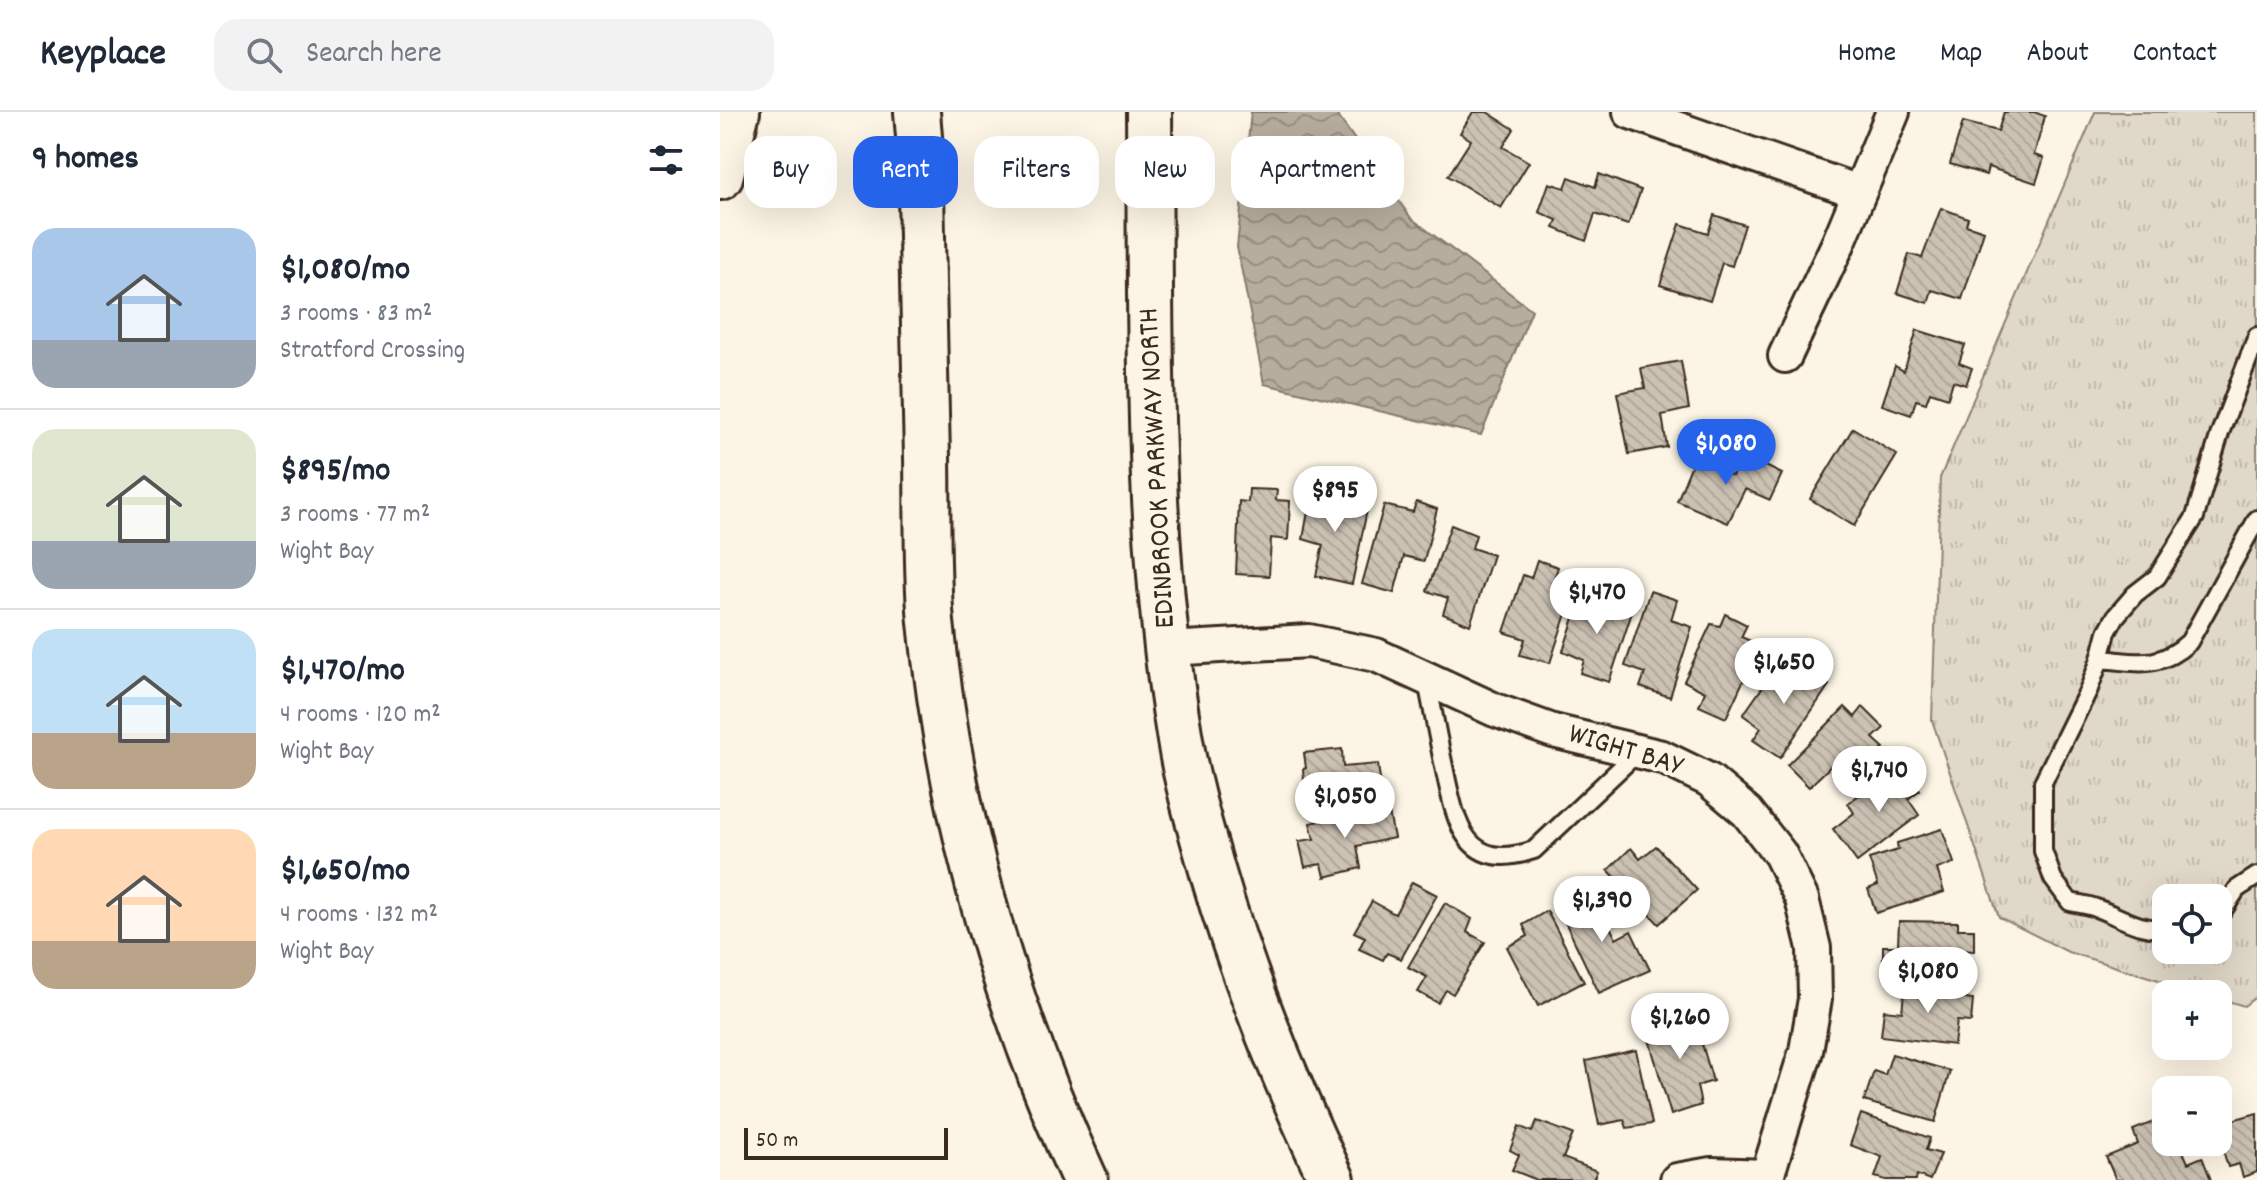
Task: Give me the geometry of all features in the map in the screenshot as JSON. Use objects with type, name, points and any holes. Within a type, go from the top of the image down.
[{"type":"main road","points":[[720,177],[737,112]]},
{"type":"main road","name":"EDINBROOK PARKWAY NORTH","points":[[1149,112],[1155,498],[1180,743],[1234,944],[1295,1102],[1332,1180]]},
{"type":"main road","points":[[918,131],[931,621],[954,777],[1004,978],[1040,1078],[1085,1180]]},
{"type":"street","points":[[1630,112],[1859,192]]},
{"type":"street","points":[[1785,356],[1893,112]]},
{"type":"street","name":"WIGHT BAY","points":[[1168,649],[1309,641],[1376,655],[1495,710],[1553,731],[1662,757],[1709,780],[1747,812],[1780,854],[1802,899],[1814,948],[1815,999],[1806,1051],[1767,1178],[1711,1174],[1677,1180]]},
{"type":"lane","points":[[2152,929],[2123,921],[2096,908],[2070,902],[2053,879],[2043,851],[2043,782],[2089,689],[2107,632],[2116,616],[2135,594],[2157,577],[2195,517],[2220,433],[2257,336]]},
{"type":"lane","points":[[2100,659],[2152,663],[2174,656],[2189,642],[2257,519]]},
{"type":"lane","points":[[1426,677],[1455,819],[1468,841],[1489,854],[1512,857],[1534,850],[1639,751]]},
{"type":"lane","points":[[2232,897],[2237,889],[2257,876]]},
{"type":"green space","points":[[2095,112],[2257,112],[2257,996],[2244,1006],[2232,1002],[2232,980],[2159,980],[2068,952],[1999,917],[1932,720],[1940,478]]},
{"type":"water","points":[[1251,112],[1335,112],[1352,136],[1249,136]]},
{"type":"water","points":[[1241,208],[1404,208],[1411,218],[1532,310],[1481,435],[1264,384],[1237,247]]},
{"type":"building","points":[[1473,112],[1487,112],[1514,129],[1503,147],[1529,162],[1501,208],[1448,176],[1471,140],[1460,133]]},
{"type":"building","points":[[2004,112],[2034,112],[2045,116],[2034,155],[2044,158],[2036,183],[1988,167],[1986,175],[1950,164],[1963,122],[1998,131]]},
{"type":"building","points":[[1599,174],[1641,190],[1628,225],[1595,214],[1586,241],[1554,228],[1557,220],[1539,212],[1549,183],[1565,188],[1569,177],[1595,187]]},
{"type":"building","points":[[1941,208],[1968,218],[1966,225],[1984,231],[1962,299],[1932,290],[1928,303],[1897,293],[1909,254],[1922,258]]},
{"type":"building","points":[[1714,215],[1745,225],[1732,266],[1722,263],[1710,301],[1660,285],[1680,224],[1708,233]]},
{"type":"building","points":[[1917,330],[1965,345],[1959,363],[1972,368],[1966,385],[1953,381],[1948,398],[1930,392],[1926,403],[1916,400],[1911,415],[1882,405],[1895,366],[1904,371]]},
{"type":"building","points":[[1681,361],[1689,409],[1662,415],[1667,447],[1629,454],[1617,393],[1645,388],[1641,368]]},
{"type":"building","points":[[1853,428],[1897,455],[1854,526],[1810,499]]},
{"type":"building","points":[[1743,455],[1782,474],[1770,500],[1745,489],[1728,523],[1677,501],[1694,459],[1732,476]]},
{"type":"building","points":[[1249,489],[1277,490],[1276,500],[1290,501],[1288,540],[1271,538],[1269,576],[1236,574],[1239,501],[1248,502]]},
{"type":"building","points":[[1312,489],[1343,493],[1341,505],[1367,510],[1352,584],[1316,576],[1323,545],[1303,539]]},
{"type":"building","points":[[1416,502],[1437,509],[1424,561],[1404,556],[1394,593],[1362,584],[1384,505],[1413,512]]},
{"type":"building","points":[[1451,525],[1476,535],[1472,548],[1493,555],[1470,625],[1443,614],[1448,598],[1427,591]]},
{"type":"building","points":[[1537,560],[1558,567],[1552,585],[1573,592],[1550,663],[1520,655],[1525,639],[1504,632],[1523,575],[1531,578]]},
{"type":"building","points":[[1650,591],[1677,600],[1671,620],[1692,627],[1670,697],[1640,687],[1645,673],[1625,666]]},
{"type":"building","points":[[1582,594],[1632,612],[1609,682],[1580,673],[1584,660],[1563,651]]},
{"type":"building","points":[[1725,614],[1747,625],[1741,637],[1760,645],[1726,718],[1699,706],[1705,692],[1684,681],[1711,624],[1720,626]]},
{"type":"building","points":[[1793,661],[1829,685],[1780,758],[1753,740],[1761,728],[1743,715],[1778,665],[1786,671]]},
{"type":"building","points":[[1845,707],[1855,717],[1863,707],[1884,728],[1873,738],[1884,748],[1855,777],[1837,760],[1809,787],[1787,765]]},
{"type":"building","points":[[1342,749],[1343,767],[1378,764],[1382,796],[1306,804],[1304,753]]},
{"type":"building","points":[[1901,765],[1920,790],[1908,799],[1919,815],[1857,862],[1833,829],[1854,813],[1848,803]]},
{"type":"building","points":[[1388,807],[1394,838],[1357,846],[1361,868],[1325,877],[1322,864],[1305,867],[1299,841],[1314,839],[1310,823]]},
{"type":"building","points":[[1942,829],[1954,863],[1937,869],[1944,892],[1876,913],[1868,889],[1878,885],[1869,859],[1898,850],[1897,843]]},
{"type":"building","points":[[1656,846],[1697,890],[1659,924],[1608,870],[1631,848],[1640,859]]},
{"type":"building","points":[[1412,882],[1437,895],[1401,959],[1387,953],[1383,960],[1359,949],[1365,937],[1354,932],[1372,901],[1395,914]]},
{"type":"building","points":[[1592,890],[1616,939],[1631,931],[1650,970],[1599,993],[1557,905]]},
{"type":"building","points":[[1445,903],[1472,919],[1467,932],[1485,942],[1453,994],[1446,990],[1438,1003],[1418,992],[1427,977],[1408,967]]},
{"type":"building","points":[[1547,911],[1584,982],[1538,1006],[1507,947],[1528,936],[1523,925]]},
{"type":"building","points":[[1899,921],[1958,922],[1958,929],[1974,929],[1974,951],[1960,950],[1960,977],[1883,973],[1883,946],[1898,946]]},
{"type":"building","points":[[1905,984],[1959,991],[1959,998],[1973,1000],[1971,1022],[1957,1021],[1954,1045],[1881,1036],[1884,1010],[1902,1012]]},
{"type":"building","points":[[1692,1010],[1713,1081],[1697,1086],[1701,1105],[1671,1115],[1648,1036],[1656,1033],[1652,1023]]},
{"type":"building","points":[[1636,1050],[1652,1124],[1627,1128],[1624,1120],[1599,1125],[1586,1061]]},
{"type":"building","points":[[1892,1054],[1950,1071],[1935,1122],[1864,1101],[1874,1071],[1885,1075]]},
{"type":"building","points":[[2257,1113],[2257,1172],[2243,1177],[2239,1164],[2228,1167],[2225,1156],[2232,1156],[2232,1120]]},
{"type":"building","points":[[1861,1114],[1930,1138],[1926,1150],[1941,1154],[1930,1180],[1917,1175],[1916,1180],[1875,1177],[1882,1157],[1850,1145]]},
{"type":"building","points":[[1537,1121],[1573,1134],[1563,1158],[1597,1171],[1593,1180],[1537,1180],[1512,1170],[1519,1155],[1510,1150],[1519,1126],[1532,1132]]},
{"type":"building","points":[[2152,1123],[2152,1156],[2185,1156],[2188,1163],[2202,1157],[2211,1180],[2116,1180],[2106,1157],[2138,1144],[2133,1130]]}]
